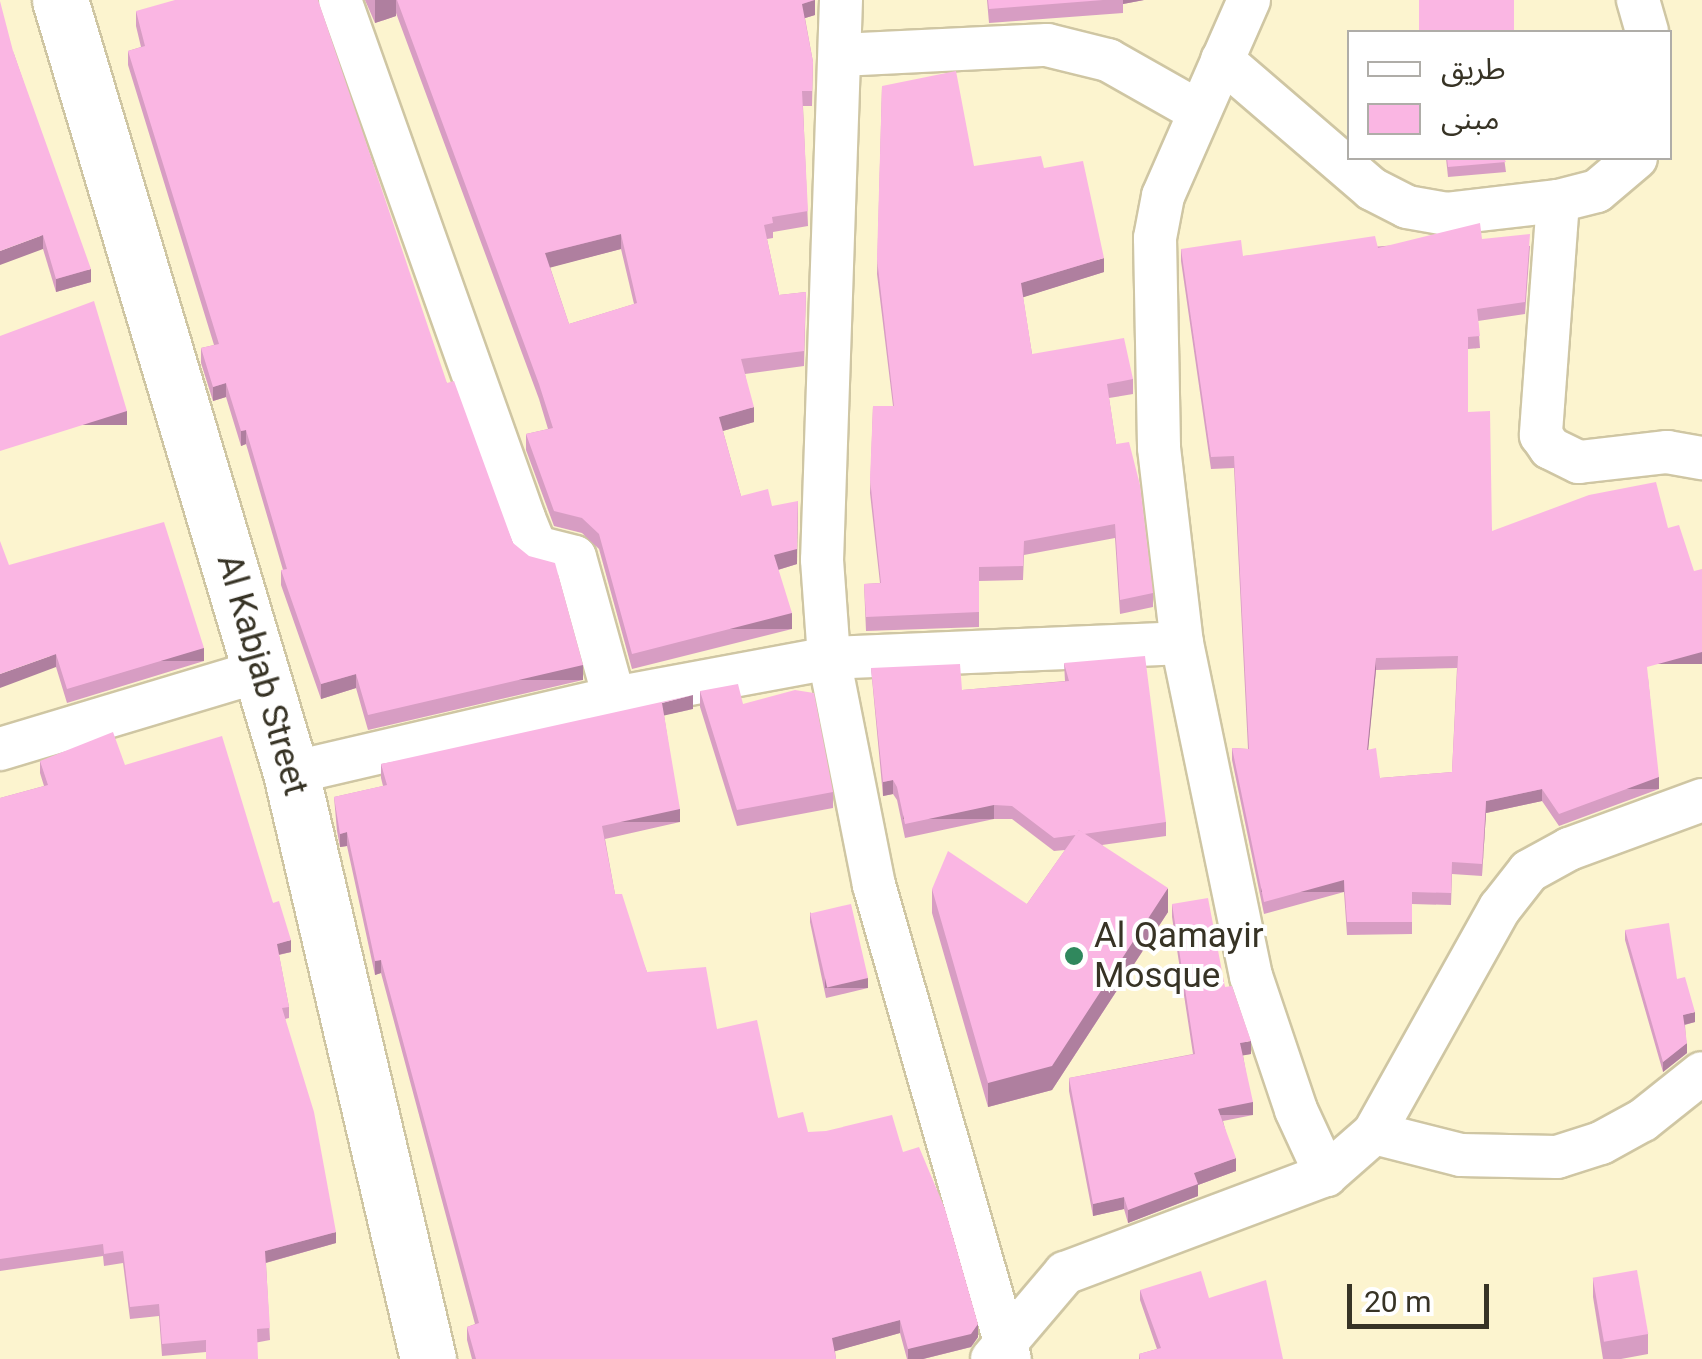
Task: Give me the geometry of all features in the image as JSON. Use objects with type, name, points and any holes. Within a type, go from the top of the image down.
[{"type":"main road","name":"Al Kabjab Street","points":[[60,0],[291,772],[428,1359]]},
{"type":"street","points":[[340,0],[524,518],[536,547],[575,557],[614,698]]},
{"type":"street","points":[[840,0],[822,560],[830,658],[874,885],[1003,1354]]},
{"type":"street","points":[[1249,0],[1164,196],[1152,281],[1158,448],[1182,642],[1251,976],[1296,1110],[1326,1175]]},
{"type":"street","points":[[1638,0],[1646,30]]},
{"type":"street","points":[[840,55],[1047,45],[1108,60],[1198,111]]},
{"type":"street","points":[[1222,60],[1372,190],[1407,207],[1445,214],[1558,201],[1597,191],[1634,160]]},
{"type":"street","points":[[1558,201],[1541,435],[1550,448],[1578,462],[1667,452],[1702,458]]},
{"type":"street","points":[[291,772],[614,698],[830,658],[1182,642]]},
{"type":"street","points":[[0,749],[262,670]]},
{"type":"street","points":[[1003,1354],[1065,1273],[1326,1175],[1374,1133],[1500,908],[1529,871],[1569,849],[1702,800]]},
{"type":"street","points":[[1374,1133],[1460,1155],[1558,1156],[1629,1128],[1702,1073]]},
{"type":"building","points":[[175,0],[318,0],[447,383],[454,381],[513,543],[529,556],[555,563],[583,665],[368,715],[356,674],[321,684],[281,570],[287,569],[246,430],[241,431],[226,383],[213,387],[201,348],[219,344],[128,51],[145,46],[136,11]]},
{"type":"building","points":[[397,0],[814,0],[802,4],[813,62],[812,91],[802,91],[808,211],[772,217],[773,223],[764,225],[779,295],[806,292],[804,351],[741,359],[754,407],[719,417],[741,496],[768,489],[772,506],[798,501],[797,549],[774,555],[792,613],[632,654],[599,534],[582,518],[554,511],[526,434],[553,428]],"holes":[[[621,234],[637,303],[569,324],[545,253]]]},
{"type":"building","points":[[988,0],[1103,0],[989,9]]},
{"type":"building","points":[[1419,0],[1514,0],[1514,30],[1419,30]]},
{"type":"building","points":[[0,1],[13,51],[91,269],[56,279],[43,235],[0,251]]},
{"type":"building","points":[[956,71],[974,166],[1041,156],[1044,168],[1083,161],[1104,258],[1021,283],[1032,354],[1124,338],[1133,379],[1107,384],[1116,444],[1129,442],[1140,485],[1153,593],[1120,600],[1115,524],[1024,541],[1023,566],[979,567],[979,612],[866,617],[864,584],[881,583],[870,479],[873,406],[894,406],[877,259],[882,86]]},
{"type":"building","points":[[1447,160],[1506,162],[1448,167]]},
{"type":"building","points":[[1480,223],[1482,239],[1530,234],[1525,302],[1477,309],[1480,336],[1468,337],[1468,412],[1490,411],[1492,531],[1589,495],[1656,482],[1668,528],[1679,525],[1694,571],[1702,569],[1702,652],[1647,667],[1659,777],[1559,814],[1542,789],[1486,801],[1482,864],[1452,862],[1451,893],[1412,892],[1412,922],[1347,922],[1344,880],[1264,902],[1232,748],[1249,749],[1234,456],[1211,457],[1181,249],[1241,240],[1243,256],[1375,236],[1378,248]],"holes":[[[1458,656],[1452,772],[1380,778],[1376,748],[1367,750],[1376,658]]]},
{"type":"building","points":[[94,301],[127,411],[0,451],[0,336]]},
{"type":"building","points":[[164,522],[204,648],[67,689],[56,654],[0,674],[0,541],[9,565]]},
{"type":"building","points":[[1145,656],[1166,822],[1084,834],[1079,830],[1076,835],[1054,838],[1012,806],[994,805],[905,824],[897,787],[893,780],[883,782],[871,668],[960,664],[962,690],[1069,681],[1064,663]]},
{"type":"building","points":[[738,684],[743,704],[795,690],[814,693],[833,792],[737,810],[700,691]]},
{"type":"building","points":[[693,695],[662,703],[680,809],[602,826],[615,894],[622,894],[647,972],[706,967],[717,1029],[757,1020],[778,1118],[803,1112],[808,1132],[892,1115],[903,1152],[919,1147],[945,1209],[978,1324],[971,1334],[908,1349],[900,1320],[832,1338],[836,1359],[476,1359],[467,1327],[479,1323],[381,960],[375,961],[347,832],[340,834],[334,797],[387,785],[381,764]]},
{"type":"building","points":[[113,732],[125,765],[222,736],[273,903],[279,901],[291,940],[277,944],[289,1007],[282,1008],[314,1112],[336,1232],[265,1251],[270,1328],[257,1329],[258,1359],[206,1359],[206,1340],[162,1344],[159,1304],[130,1307],[123,1251],[104,1254],[103,1244],[0,1259],[0,798],[48,785],[40,761]]},
{"type":"building","points":[[1079,830],[1168,888],[1052,1066],[988,1083],[932,889],[948,851],[1027,904]]},
{"type":"building","points":[[1208,898],[1225,987],[1232,986],[1251,1041],[1240,1043],[1253,1102],[1218,1109],[1236,1158],[1194,1173],[1198,1184],[1128,1210],[1124,1197],[1093,1204],[1069,1078],[1195,1054],[1172,904]]},
{"type":"building","points":[[851,904],[868,978],[827,988],[810,913]]},
{"type":"building","points":[[1669,923],[1677,979],[1685,977],[1695,1012],[1683,1015],[1687,1043],[1663,1062],[1625,930]]},
{"type":"building","points":[[1637,1270],[1648,1334],[1604,1342],[1593,1278]]},
{"type":"building","points":[[1201,1271],[1209,1298],[1266,1280],[1283,1359],[1140,1359],[1139,1354],[1161,1348],[1140,1290]]},
{"type":"place","name":"Al Qamayir Mosque","points":[[1074,956]]}]
